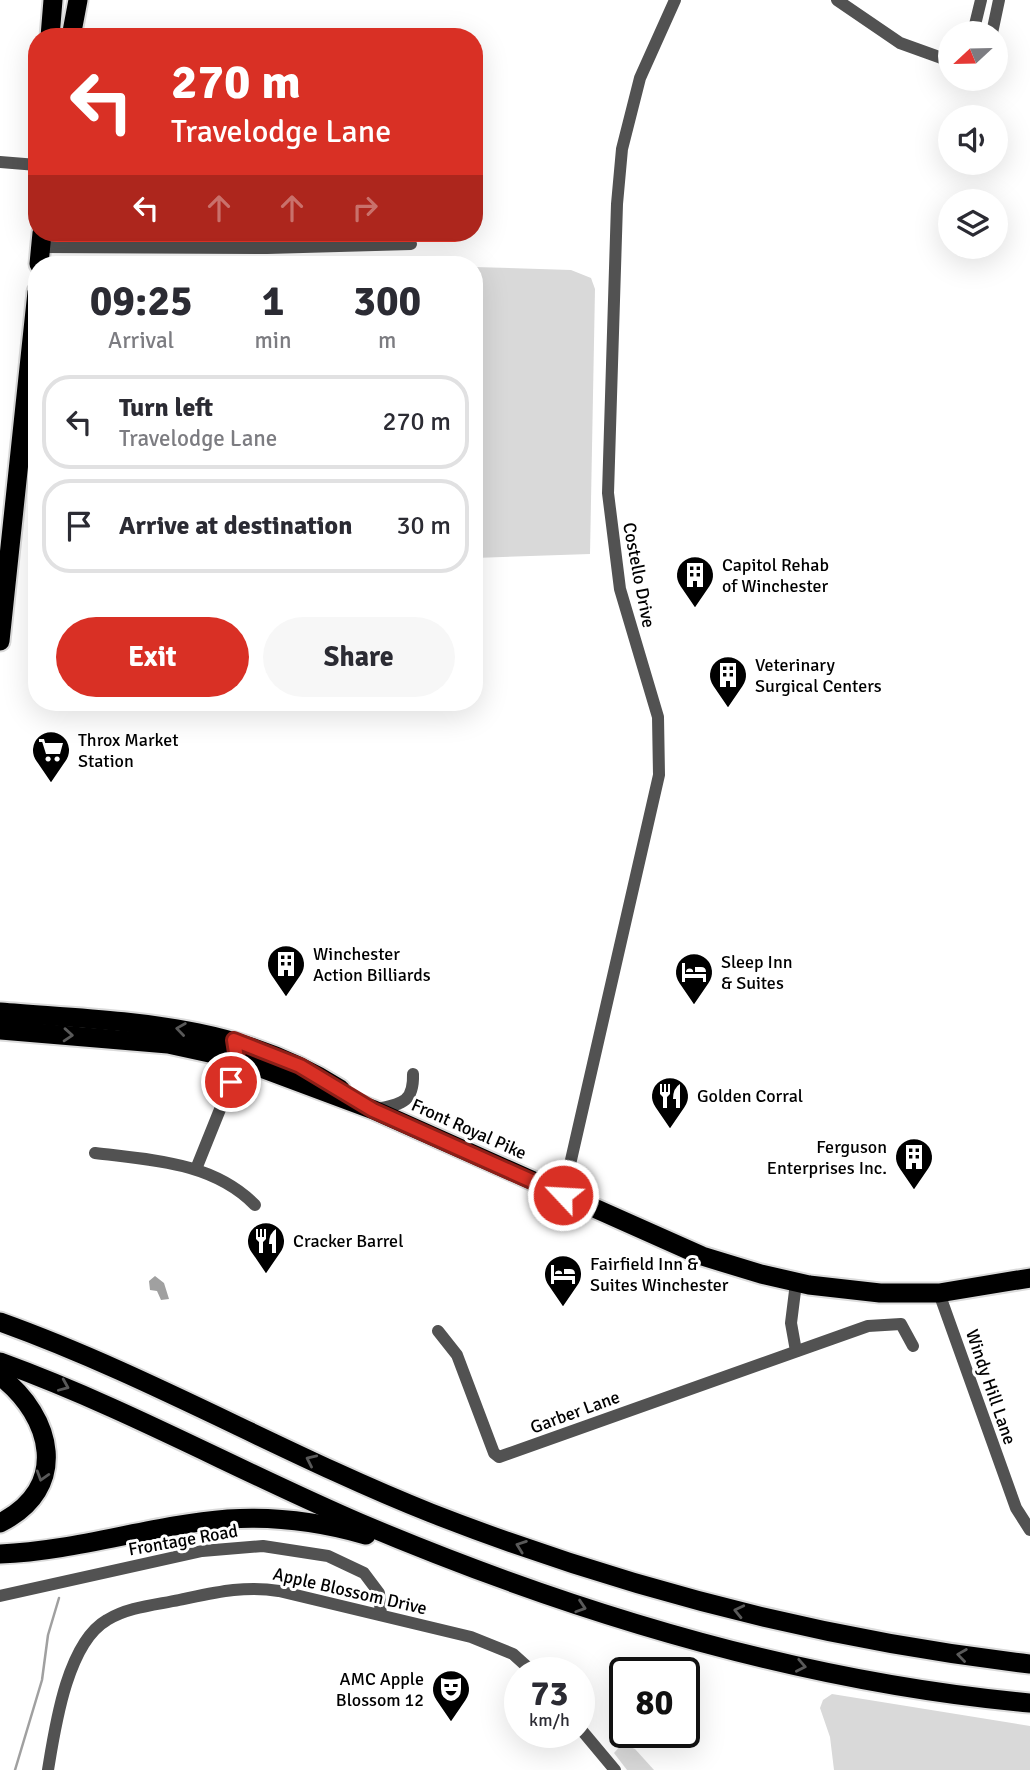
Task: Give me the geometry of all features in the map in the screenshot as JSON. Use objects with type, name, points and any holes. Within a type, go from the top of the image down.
[{"type":"highway","points":[[51,28],[53,0]]},
{"type":"highway","points":[[73,28],[78,0]]},
{"type":"highway","points":[[1,633],[28,377]]},
{"type":"highway","name":"Front Royal Pike","points":[[0,1012],[173,1028],[235,1049],[702,1256],[796,1283],[880,1293],[939,1293],[1030,1278]]},
{"type":"highway","points":[[0,1040],[9,1031]]},
{"type":"highway","name":"Front Royal Pike","points":[[9,1031],[235,1049]]},
{"type":"highway","points":[[0,1322],[92,1358],[431,1513],[552,1557],[677,1596],[789,1623],[926,1650],[1030,1664]]},
{"type":"highway","points":[[0,1362],[94,1399],[332,1510],[448,1559],[583,1608],[752,1655],[908,1686],[1030,1703]]},
{"type":"highway","points":[[0,1376],[34,1411],[44,1433],[47,1458],[43,1480],[29,1503],[0,1523]]},
{"type":"highway","points":[[0,1553],[69,1546],[207,1522],[271,1519],[332,1527],[448,1559]]},
{"type":"street","name":"Costello Drive","points":[[563,1195],[659,775],[657,717],[622,598],[612,544],[608,493],[617,204],[622,149],[640,78],[675,0]]},
{"type":"street","points":[[837,0],[894,40],[938,56]]},
{"type":"street","points":[[977,21],[981,0]]},
{"type":"street","points":[[995,21],[999,0]]},
{"type":"street","points":[[0,162],[28,164]]},
{"type":"street","points":[[40,248],[267,248],[411,244]]},
{"type":"street","points":[[196,1169],[231,1082],[235,1049]]},
{"type":"street","points":[[373,1110],[409,1098],[414,1089],[413,1073]]},
{"type":"street","points":[[94,1153],[154,1160],[196,1169],[243,1192],[255,1205]]},
{"type":"street","points":[[796,1283],[791,1323],[796,1351]]},
{"type":"street","name":"Windy Hill Lane","points":[[939,1293],[1016,1508],[1030,1530]]},
{"type":"street","name":"Garber Lane","points":[[438,1331],[457,1355],[494,1453],[499,1457],[868,1326],[896,1323],[906,1328],[913,1346]]},
{"type":"street","name":"Frontage Road","points":[[0,1596],[210,1549],[263,1546],[328,1556],[364,1573],[379,1593],[381,1615]]},
{"type":"street","name":"Apple Blossom Drive","points":[[48,1770],[76,1656],[93,1630],[116,1615],[226,1590],[251,1588],[381,1615],[488,1643],[516,1657]]},
{"type":"street","points":[[595,1746],[615,1770]]},
{"type":"shaded area","points":[[483,267],[571,270],[591,278],[595,289],[590,554],[483,558]]},
{"type":"shaded area","points":[[155,1276],[164,1283],[169,1299],[161,1300],[157,1291],[150,1290],[149,1281]]},
{"type":"shaded area","points":[[832,1694],[1030,1726],[1030,1770],[834,1770],[830,1737],[820,1708],[823,1700]]},
{"type":"shaded area","points":[[618,1748],[635,1749],[654,1770],[627,1770],[614,1753]]},
{"type":"waterway","points":[[15,1770],[42,1680],[48,1635],[59,1598]]},
{"type":"place","name":"Capitol Rehab of Winchester","points":[[695,609]]},
{"type":"place","name":"Veterinary Surgical Centers","points":[[728,709]]},
{"type":"place","name":"Throx Market Station","points":[[51,784]]},
{"type":"place","name":"Winchester Action Billiards","points":[[286,998]]},
{"type":"place","name":"Sleep Inn & Suites","points":[[694,1006]]},
{"type":"place","name":"Golden Corral","points":[[670,1130]]},
{"type":"place","name":"Ferguson Enterprises Inc.","points":[[914,1191]]},
{"type":"place","name":"Cracker Barrel","points":[[266,1275]]},
{"type":"place","name":"Fairfield Inn & Suites Winchester","points":[[563,1308]]},
{"type":"place","name":"AMC Apple Blossom 12","points":[[451,1723]]},
{"type":"route","points":[[231,1082],[237,1059],[234,1040],[300,1066],[373,1110],[563,1195]]}]
